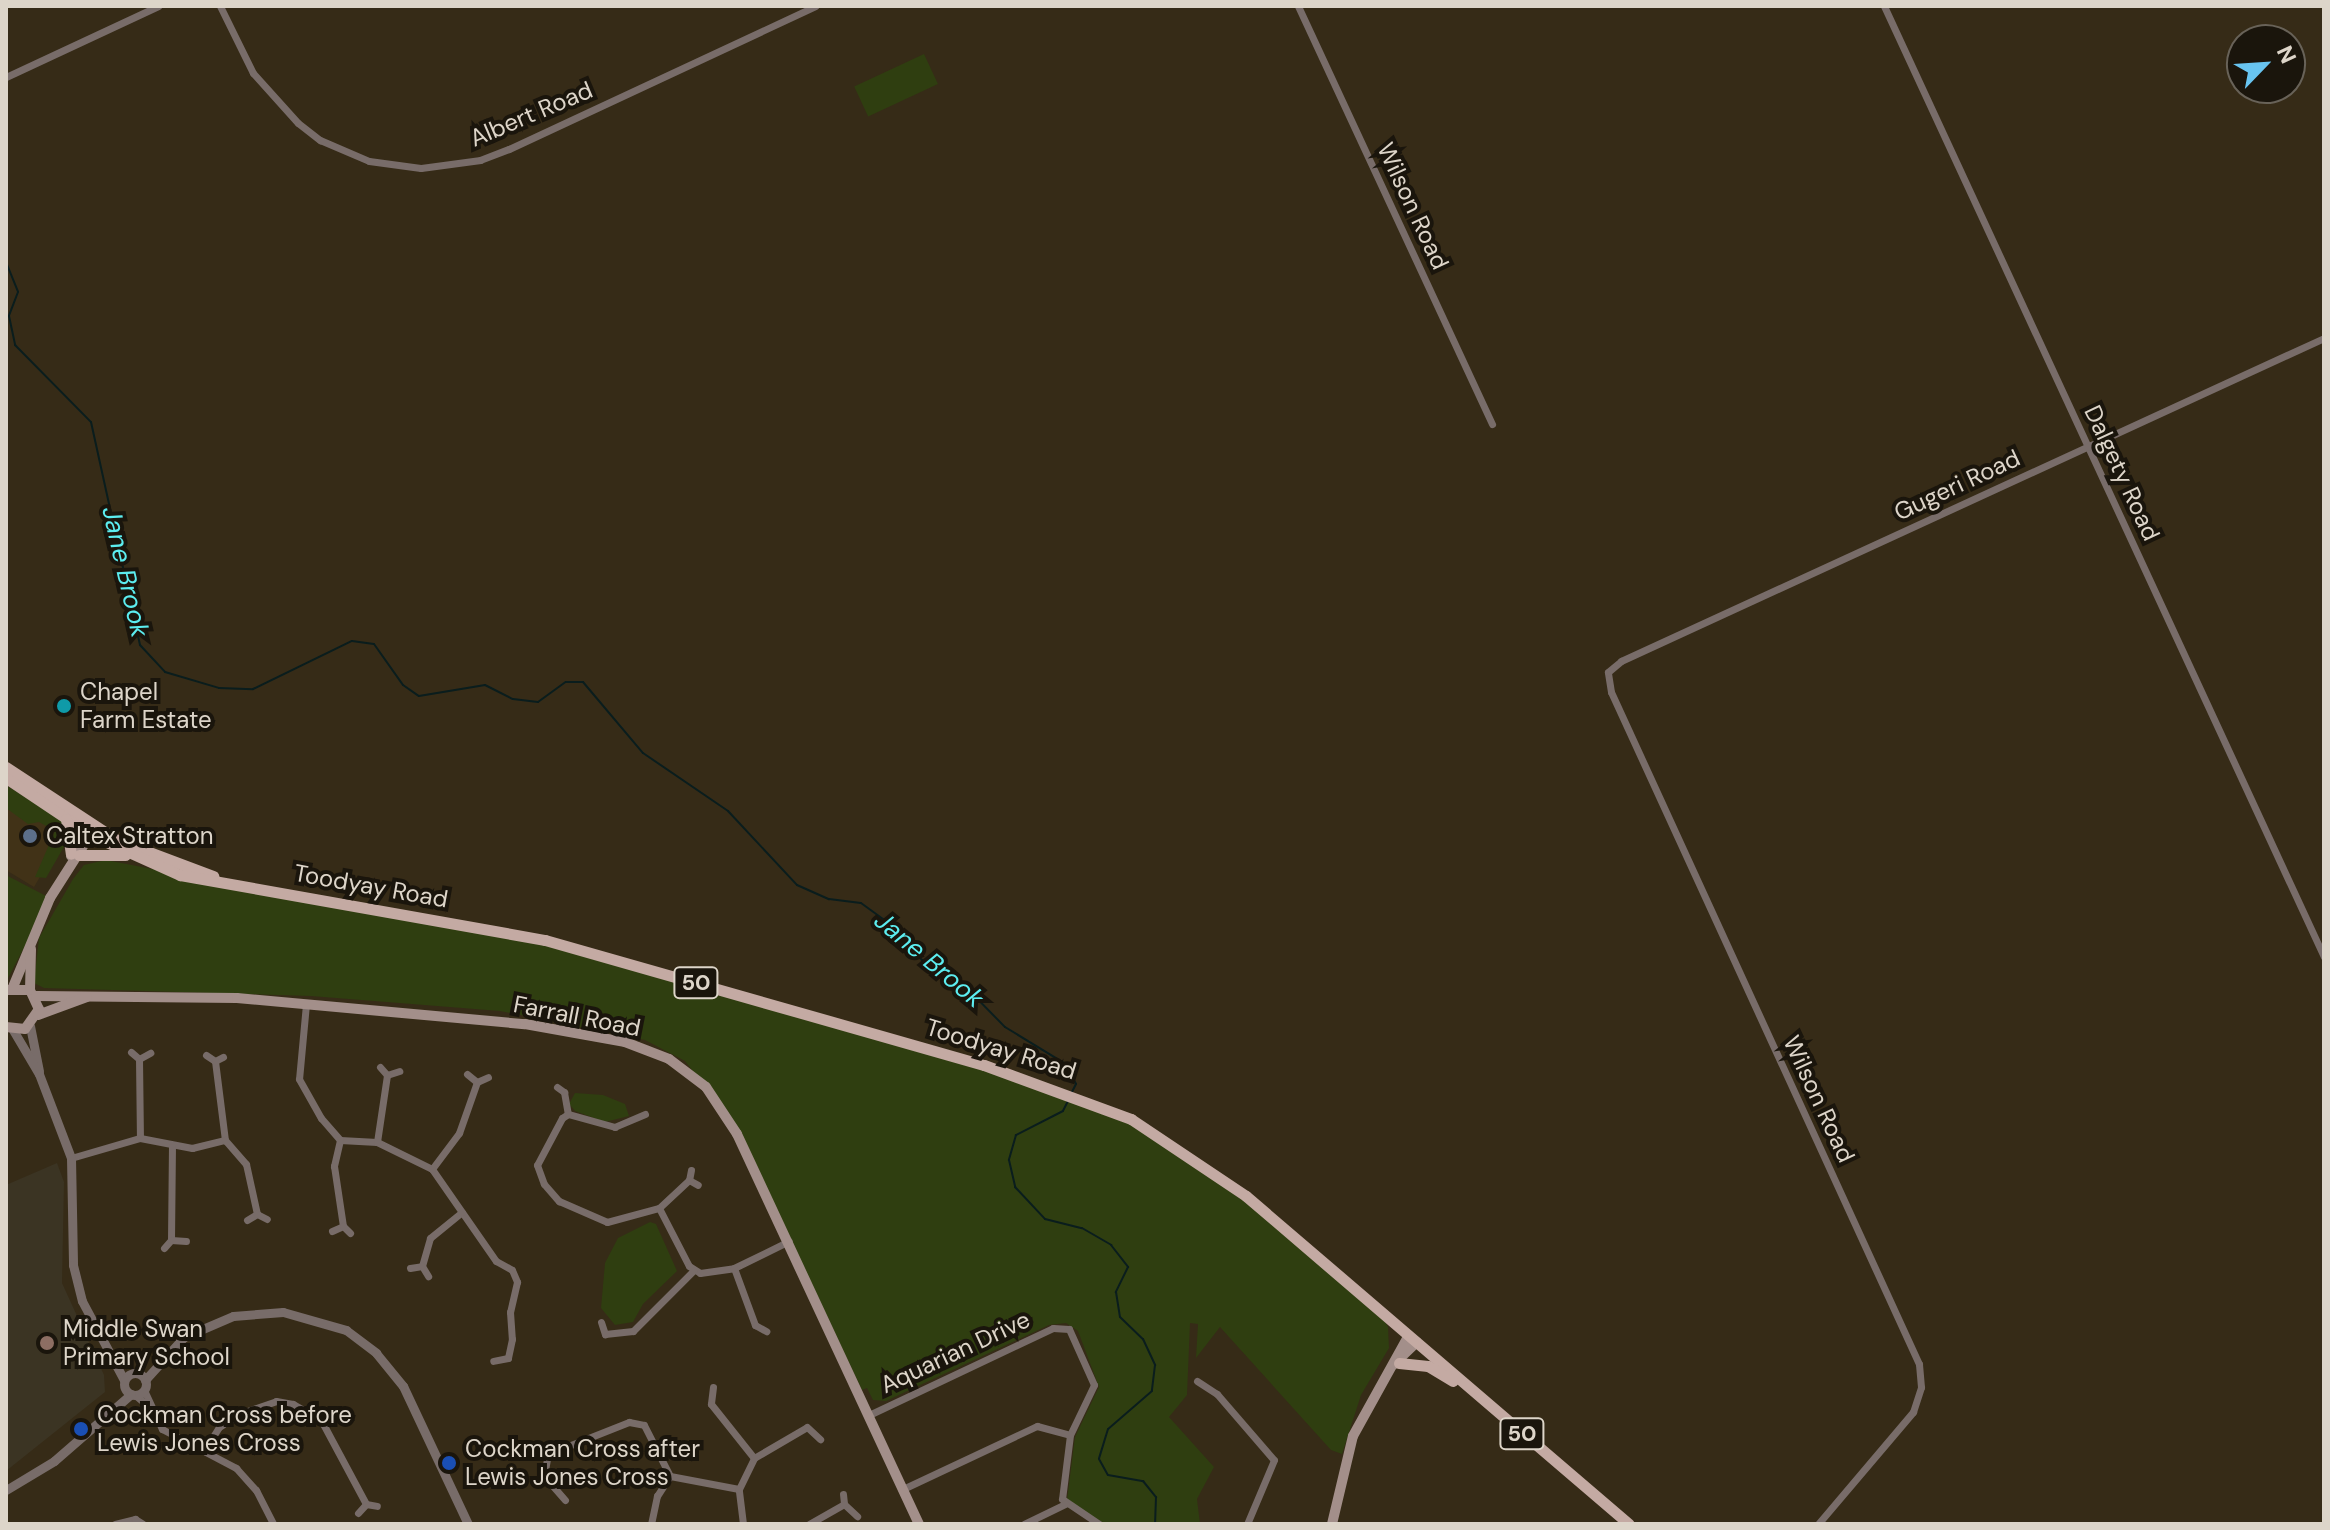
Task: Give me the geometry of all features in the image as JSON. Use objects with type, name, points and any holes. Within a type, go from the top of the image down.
[{"type":"main road","name":"Toodyay Road","points":[[6,767],[90,829],[134,856],[180,875],[545,940],[1048,1084],[1131,1119],[1202,1164],[1629,1524]]},
{"type":"main road","name":"Toodyay Road","points":[[6,778],[66,819],[229,883]]},
{"type":"main road","points":[[66,819],[73,857]]},
{"type":"main road","points":[[9,988],[73,857],[90,829]]},
{"type":"main road","points":[[73,857],[134,856]]},
{"type":"main road","points":[[10,1029],[30,1026],[38,1015],[33,993],[31,947]]},
{"type":"main road","name":"Farrall Road","points":[[9,988],[33,993],[306,1004],[525,1024],[625,1042],[658,1054],[706,1087],[722,1109],[789,1241],[918,1520],[926,1524]]},
{"type":"main road","name":"Farrall Road","points":[[38,1015],[97,994]]},
{"type":"main road","points":[[1332,1524],[1353,1436],[1413,1339]]},
{"type":"main road","points":[[1395,1364],[1428,1366],[1484,1401]]},
{"type":"street","points":[[6,77],[158,6]]},
{"type":"street","name":"Albert Road","points":[[220,6],[253,73],[298,123],[356,156],[421,168],[480,160],[509,149],[815,6]]},
{"type":"street","name":"Wilson Road","points":[[1298,6],[1492,424]]},
{"type":"street","name":"Dalgety Road","points":[[1884,6],[2324,957]]},
{"type":"street","name":"Gugeri Road","points":[[1608,672],[1621,661],[2324,338]]},
{"type":"street","name":"Wilson Road","points":[[1608,672],[1611,692],[1919,1364],[1921,1387],[1913,1412],[1818,1524]]},
{"type":"street","points":[[306,1004],[299,1079],[340,1140],[334,1166],[343,1226],[350,1233]]},
{"type":"street","points":[[30,1026],[39,1074],[71,1158],[73,1265],[82,1301],[134,1388],[170,1437],[204,1451],[248,1478],[273,1524]]},
{"type":"street","points":[[10,1029],[39,1074]]},
{"type":"street","points":[[131,1052],[139,1059],[140,1138]]},
{"type":"street","points":[[139,1059],[150,1053]]},
{"type":"street","points":[[206,1055],[215,1061],[225,1140],[246,1164],[257,1214]]},
{"type":"street","points":[[215,1061],[223,1057]]},
{"type":"street","points":[[377,1142],[387,1075],[380,1067]]},
{"type":"street","points":[[387,1075],[399,1071]]},
{"type":"street","points":[[467,1074],[477,1082]]},
{"type":"street","points":[[432,1169],[459,1133],[477,1082],[488,1077]]},
{"type":"street","points":[[568,1114],[560,1090],[573,1089]]},
{"type":"street","points":[[568,1114],[607,1127],[623,1125],[640,1114],[632,1105]]},
{"type":"street","points":[[568,1114],[552,1127],[537,1165],[548,1191],[559,1201],[607,1222],[659,1208],[689,1180],[691,1170]]},
{"type":"street","points":[[71,1158],[140,1138],[172,1147],[225,1140]]},
{"type":"street","points":[[340,1140],[377,1142],[432,1169],[517,1282],[508,1358],[513,1367]]},
{"type":"street","points":[[164,1248],[171,1240],[172,1147]]},
{"type":"street","points":[[689,1180],[698,1185]]},
{"type":"street","points":[[659,1208],[693,1271]]},
{"type":"street","points":[[428,1276],[422,1266],[430,1238],[462,1212]]},
{"type":"street","points":[[257,1214],[267,1219]]},
{"type":"street","points":[[247,1220],[257,1214]]},
{"type":"street","points":[[332,1231],[343,1226]]},
{"type":"street","points":[[171,1240],[186,1241]]},
{"type":"street","points":[[598,1340],[605,1334],[633,1331],[693,1271],[734,1268],[789,1241]]},
{"type":"street","points":[[410,1268],[422,1266]]},
{"type":"street","points":[[734,1268],[755,1325],[766,1331]]},
{"type":"street","points":[[6,1490],[77,1443],[155,1364],[195,1331],[250,1313],[300,1314],[346,1330],[376,1353],[403,1386],[468,1524]]},
{"type":"street","points":[[601,1322],[605,1334]]},
{"type":"street","name":"Aquarian Drive","points":[[871,1414],[1062,1327],[1075,1335],[1094,1381],[1070,1435],[1065,1504]]},
{"type":"street","points":[[114,1356],[135,1373]]},
{"type":"street","points":[[493,1361],[508,1358]]},
{"type":"street","points":[[135,1373],[155,1364]]},
{"type":"street","points":[[134,1388],[135,1373]]},
{"type":"street","points":[[1197,1381],[1217,1394],[1274,1460],[1247,1524]]},
{"type":"street","points":[[713,1387],[711,1404],[754,1458]]},
{"type":"street","points":[[204,1451],[219,1427],[239,1414],[276,1401],[293,1404],[321,1420],[366,1504]]},
{"type":"street","points":[[702,1408],[711,1404]]},
{"type":"street","points":[[806,1415],[807,1427],[820,1439]]},
{"type":"street","points":[[565,1500],[562,1490],[548,1484],[544,1460],[555,1449],[619,1424],[644,1425],[670,1476]]},
{"type":"street","points":[[905,1488],[1037,1426],[1070,1435]]},
{"type":"street","points":[[743,1524],[739,1489],[754,1458],[807,1427]]},
{"type":"street","points":[[670,1476],[739,1489]]},
{"type":"street","points":[[651,1524],[657,1496],[670,1476]]},
{"type":"street","points":[[843,1494],[844,1504],[857,1516]]},
{"type":"street","points":[[366,1504],[377,1506]]},
{"type":"street","points":[[358,1513],[366,1504]]},
{"type":"street","points":[[809,1524],[844,1504]]},
{"type":"street","points":[[1024,1524],[1065,1504],[1099,1524]]},
{"type":"street","points":[[115,1524],[135,1519],[143,1524]]},
{"type":"shaded area","name":"Caltex Stratton","points":[[6,800],[49,826],[59,845],[34,887],[6,870]]},
{"type":"shaded area","name":"Middle Swan Primary School","points":[[57,1163],[64,1182],[62,1283],[104,1375],[105,1392],[6,1471],[6,1185]]},
{"type":"green space","points":[[924,54],[938,84],[868,116],[854,87]]},
{"type":"green space","points":[[6,785],[62,821],[65,845],[46,878],[35,877],[55,831],[39,822],[28,824],[6,808]]},
{"type":"green space","points":[[106,860],[608,958],[1083,1098],[1202,1164],[1376,1307],[1388,1327],[1389,1348],[1361,1395],[1342,1454],[1331,1450],[1220,1327],[1196,1358],[1198,1324],[1190,1323],[1187,1395],[1169,1417],[1214,1467],[1197,1499],[1200,1524],[1105,1524],[1067,1500],[1075,1437],[1099,1387],[1078,1331],[1066,1323],[1049,1325],[886,1401],[873,1400],[867,1388],[862,1390],[739,1130],[685,1061],[645,1040],[500,1011],[311,996],[44,988],[34,983],[39,938],[73,879],[84,865]]},
{"type":"green space","points":[[6,875],[50,898],[6,982]]},
{"type":"green space","points":[[575,1093],[603,1095],[625,1104],[629,1116],[605,1122],[575,1111],[569,1104]]},
{"type":"green space","points":[[650,1222],[656,1224],[677,1271],[643,1304],[633,1322],[615,1325],[601,1308],[605,1263],[618,1238]]},
{"type":"waterway","name":"Jane Brook","points":[[6,262],[18,292],[9,316],[15,345],[91,422],[140,645],[165,672],[219,688],[253,689],[352,641],[374,644],[403,685],[419,696],[485,685],[513,699],[538,702],[566,682],[583,682],[643,753],[728,811],[797,885],[829,899],[861,903],[889,923],[922,960],[954,975],[1005,1027],[1064,1063],[1076,1084],[1072,1092]]},
{"type":"waterway","name":"Jane Brook","points":[[1068,1101],[1063,1111],[1016,1135],[1009,1160],[1015,1187],[1045,1219],[1082,1228],[1111,1245],[1128,1267],[1116,1292],[1120,1317],[1143,1339],[1155,1365],[1152,1391],[1108,1429],[1099,1459],[1108,1475],[1143,1481],[1156,1497],[1155,1524]]},
{"type":"place","name":"Chapel Farm Estate","points":[[64,706]]},
{"type":"place","name":"Caltex Stratton","points":[[30,836]]},
{"type":"place","name":"Middle Swan Primary School","points":[[47,1343]]},
{"type":"place","name":"Cockman Cross before Lewis Jones Cross","points":[[81,1429]]},
{"type":"place","name":"Cockman Cross after Lewis Jones Cross","points":[[449,1463]]}]
